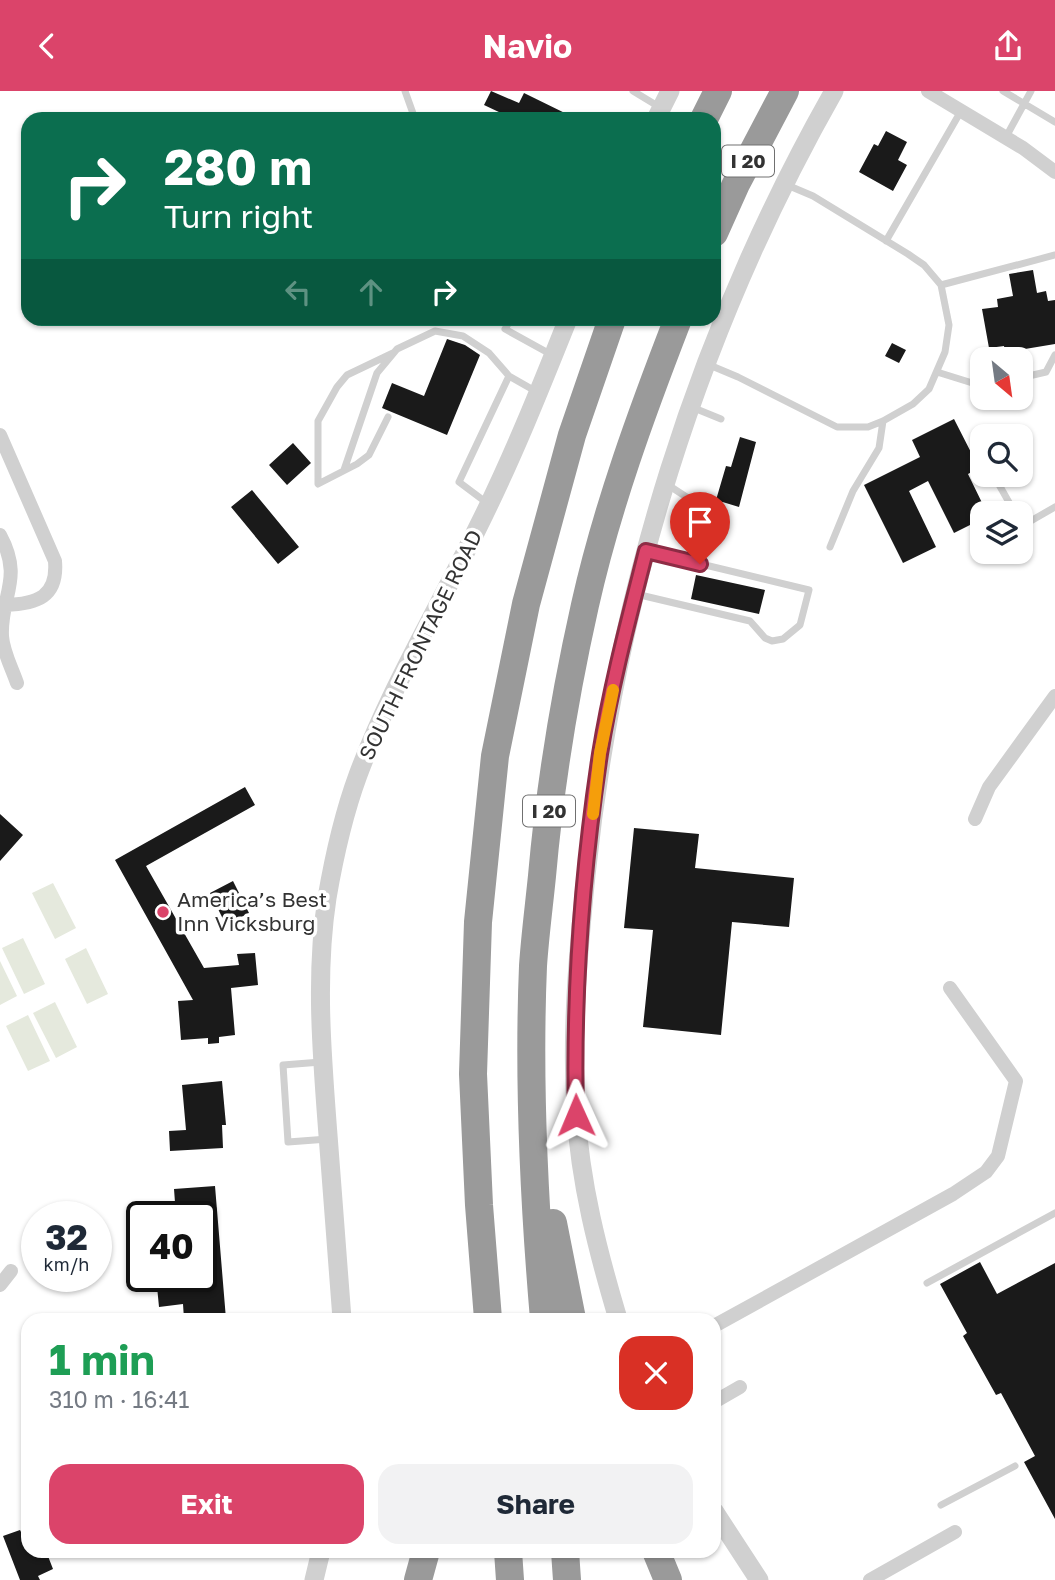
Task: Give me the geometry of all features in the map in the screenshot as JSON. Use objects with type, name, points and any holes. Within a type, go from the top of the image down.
[{"type":"highway","points":[[708,112],[718,91]]},
{"type":"highway","name":"I 20","points":[[721,217],[785,91]]},
{"type":"highway","points":[[487,1313],[478,1205],[473,1074],[477,950],[495,756],[526,604],[572,435],[610,326]]},
{"type":"highway","name":"I 20","points":[[544,1313],[530,1072],[533,963],[545,836],[562,723],[585,604],[614,498],[675,326]]},
{"type":"highway","points":[[530,1072],[551,1212],[571,1313]]},
{"type":"highway","points":[[470,1313],[478,1205]]},
{"type":"highway","points":[[418,1580],[424,1558]]},
{"type":"highway","points":[[508,1558],[510,1580]]},
{"type":"highway","points":[[565,1558],[567,1580]]},
{"type":"highway","points":[[659,1558],[668,1580]]},
{"type":"street","points":[[616,1313],[599,1256],[584,1184],[576,1115],[574,1037],[579,936],[600,753],[622,645],[646,551],[705,363],[784,183],[834,91]]},
{"type":"street","points":[[928,91],[1006,138],[1055,172]]},
{"type":"street","name":"SOUTH FRONTAGE ROAD","points":[[342,1313],[322,1062],[321,948],[338,845],[358,776],[382,719],[489,505],[538,392],[562,326]]},
{"type":"street","points":[[0,435],[55,561],[56,576],[54,585],[39,599],[24,605],[5,605]]},
{"type":"street","points":[[0,535],[10,557],[11,571],[1,624],[2,638],[17,683]]},
{"type":"street","points":[[975,819],[989,787],[1055,696]]},
{"type":"street","points":[[721,1322],[953,1194],[986,1172],[998,1156],[1016,1081],[950,988]]},
{"type":"street","points":[[0,1286],[11,1271]]},
{"type":"street","points":[[721,1398],[740,1387]]},
{"type":"street","points":[[721,1522],[759,1580]]},
{"type":"street","points":[[870,1580],[956,1532]]},
{"type":"street","points":[[314,1580],[319,1558]]},
{"type":"lane","points":[[405,91],[412,112]]},
{"type":"lane","points":[[633,91],[663,106]]},
{"type":"lane","points":[[1003,91],[1055,122]]},
{"type":"lane","points":[[1006,138],[1031,91]]},
{"type":"lane","points":[[886,241],[961,111]]},
{"type":"lane","points":[[705,363],[837,427],[868,427],[883,421],[921,397],[929,389],[937,372],[945,352],[949,325],[941,285],[924,265],[813,197],[784,183]]},
{"type":"lane","points":[[941,285],[1055,255]]},
{"type":"lane","points":[[507,326],[505,329],[553,355]]},
{"type":"lane","points":[[344,470],[377,373],[397,349],[435,331],[463,336],[489,353],[509,376],[538,392]]},
{"type":"lane","points":[[388,417],[369,455],[318,484],[318,421],[337,387],[347,375],[393,353]]},
{"type":"lane","points":[[1033,374],[1046,372],[1055,355]]},
{"type":"lane","points":[[937,372],[970,382]]},
{"type":"lane","points":[[489,505],[459,482],[509,376]]},
{"type":"lane","points":[[690,407],[721,419]]},
{"type":"lane","points":[[830,547],[853,491],[879,448],[883,421]]},
{"type":"lane","points":[[666,483],[688,498]]},
{"type":"lane","points":[[1033,520],[1055,507]]},
{"type":"lane","points":[[635,594],[750,621],[759,633],[772,641],[791,635],[800,625],[803,614],[809,590],[646,551]]},
{"type":"lane","points":[[322,1062],[283,1065],[288,1142],[328,1139]]},
{"type":"lane","points":[[927,1283],[1055,1213]]},
{"type":"lane","points":[[941,1505],[1015,1466]]},
{"type":"shaded area","points":[[53,883],[76,928],[55,939],[32,893]]},
{"type":"shaded area","points":[[23,938],[45,984],[24,994],[2,948]]},
{"type":"shaded area","points":[[86,948],[108,994],[87,1004],[65,959]]},
{"type":"shaded area","points":[[0,961],[17,996],[0,1005]]},
{"type":"shaded area","points":[[55,1002],[77,1047],[56,1058],[33,1013]]},
{"type":"shaded area","points":[[28,1015],[50,1061],[28,1071],[6,1026]]},
{"type":"building","points":[[491,91],[519,103],[524,93],[563,112],[499,112],[484,105]]},
{"type":"building","points":[[886,131],[907,142],[898,160],[907,165],[893,191],[859,172],[874,144],[878,146]]},
{"type":"building","points":[[1033,270],[1037,293],[1046,291],[1048,301],[1055,300],[1055,344],[1033,348],[989,347],[982,309],[998,307],[997,299],[1013,296],[1009,274]]},
{"type":"building","points":[[447,339],[465,345],[480,355],[447,435],[382,408],[392,383],[424,396]]},
{"type":"building","points":[[892,343],[906,350],[899,363],[885,356]]},
{"type":"building","points":[[954,419],[970,450],[970,487],[974,487],[981,501],[970,501],[970,525],[954,533],[928,481],[909,491],[936,547],[903,563],[864,485],[920,457],[912,440]]},
{"type":"building","points":[[740,437],[756,442],[739,507],[716,500],[726,466],[731,467]]},
{"type":"building","points":[[293,443],[311,463],[287,485],[269,465]]},
{"type":"building","points":[[252,490],[299,547],[278,564],[231,507]]},
{"type":"building","points":[[696,575],[765,590],[759,614],[691,599]]},
{"type":"building","points":[[245,787],[255,805],[146,866],[204,968],[239,965],[237,954],[255,953],[258,985],[231,988],[235,1035],[219,1037],[219,1043],[208,1044],[208,1038],[181,1040],[178,1001],[193,1000],[115,860]]},
{"type":"building","points":[[0,814],[23,835],[0,861]]},
{"type":"building","points":[[634,828],[699,834],[695,868],[794,878],[789,927],[732,922],[721,1035],[643,1027],[653,930],[624,928]]},
{"type":"building","points":[[233,881],[249,913],[226,925],[210,893]]},
{"type":"building","points":[[222,1081],[226,1125],[222,1125],[223,1148],[170,1151],[169,1131],[186,1130],[182,1085]]},
{"type":"building","points":[[215,1186],[216,1201],[175,1201],[174,1189]]},
{"type":"building","points":[[217,1210],[226,1313],[184,1313],[183,1304],[159,1307],[158,1292],[217,1292]]},
{"type":"building","points":[[980,1262],[997,1294],[1055,1263],[1055,1519],[1024,1462],[1035,1456],[1001,1393],[996,1395],[963,1336],[967,1333],[940,1284]]},
{"type":"building","points":[[20,1530],[21,1558],[49,1558],[53,1569],[38,1576],[40,1580],[20,1580],[3,1536]]},
{"type":"slow traffic","points":[[593,814],[600,753],[613,690]]},
{"type":"place","name":"America’s Best Inn Vicksburg","points":[[163,912]]},
{"type":"route","points":[[576,1115],[574,1037],[579,936],[600,753],[622,645],[646,551],[700,564]]}]
